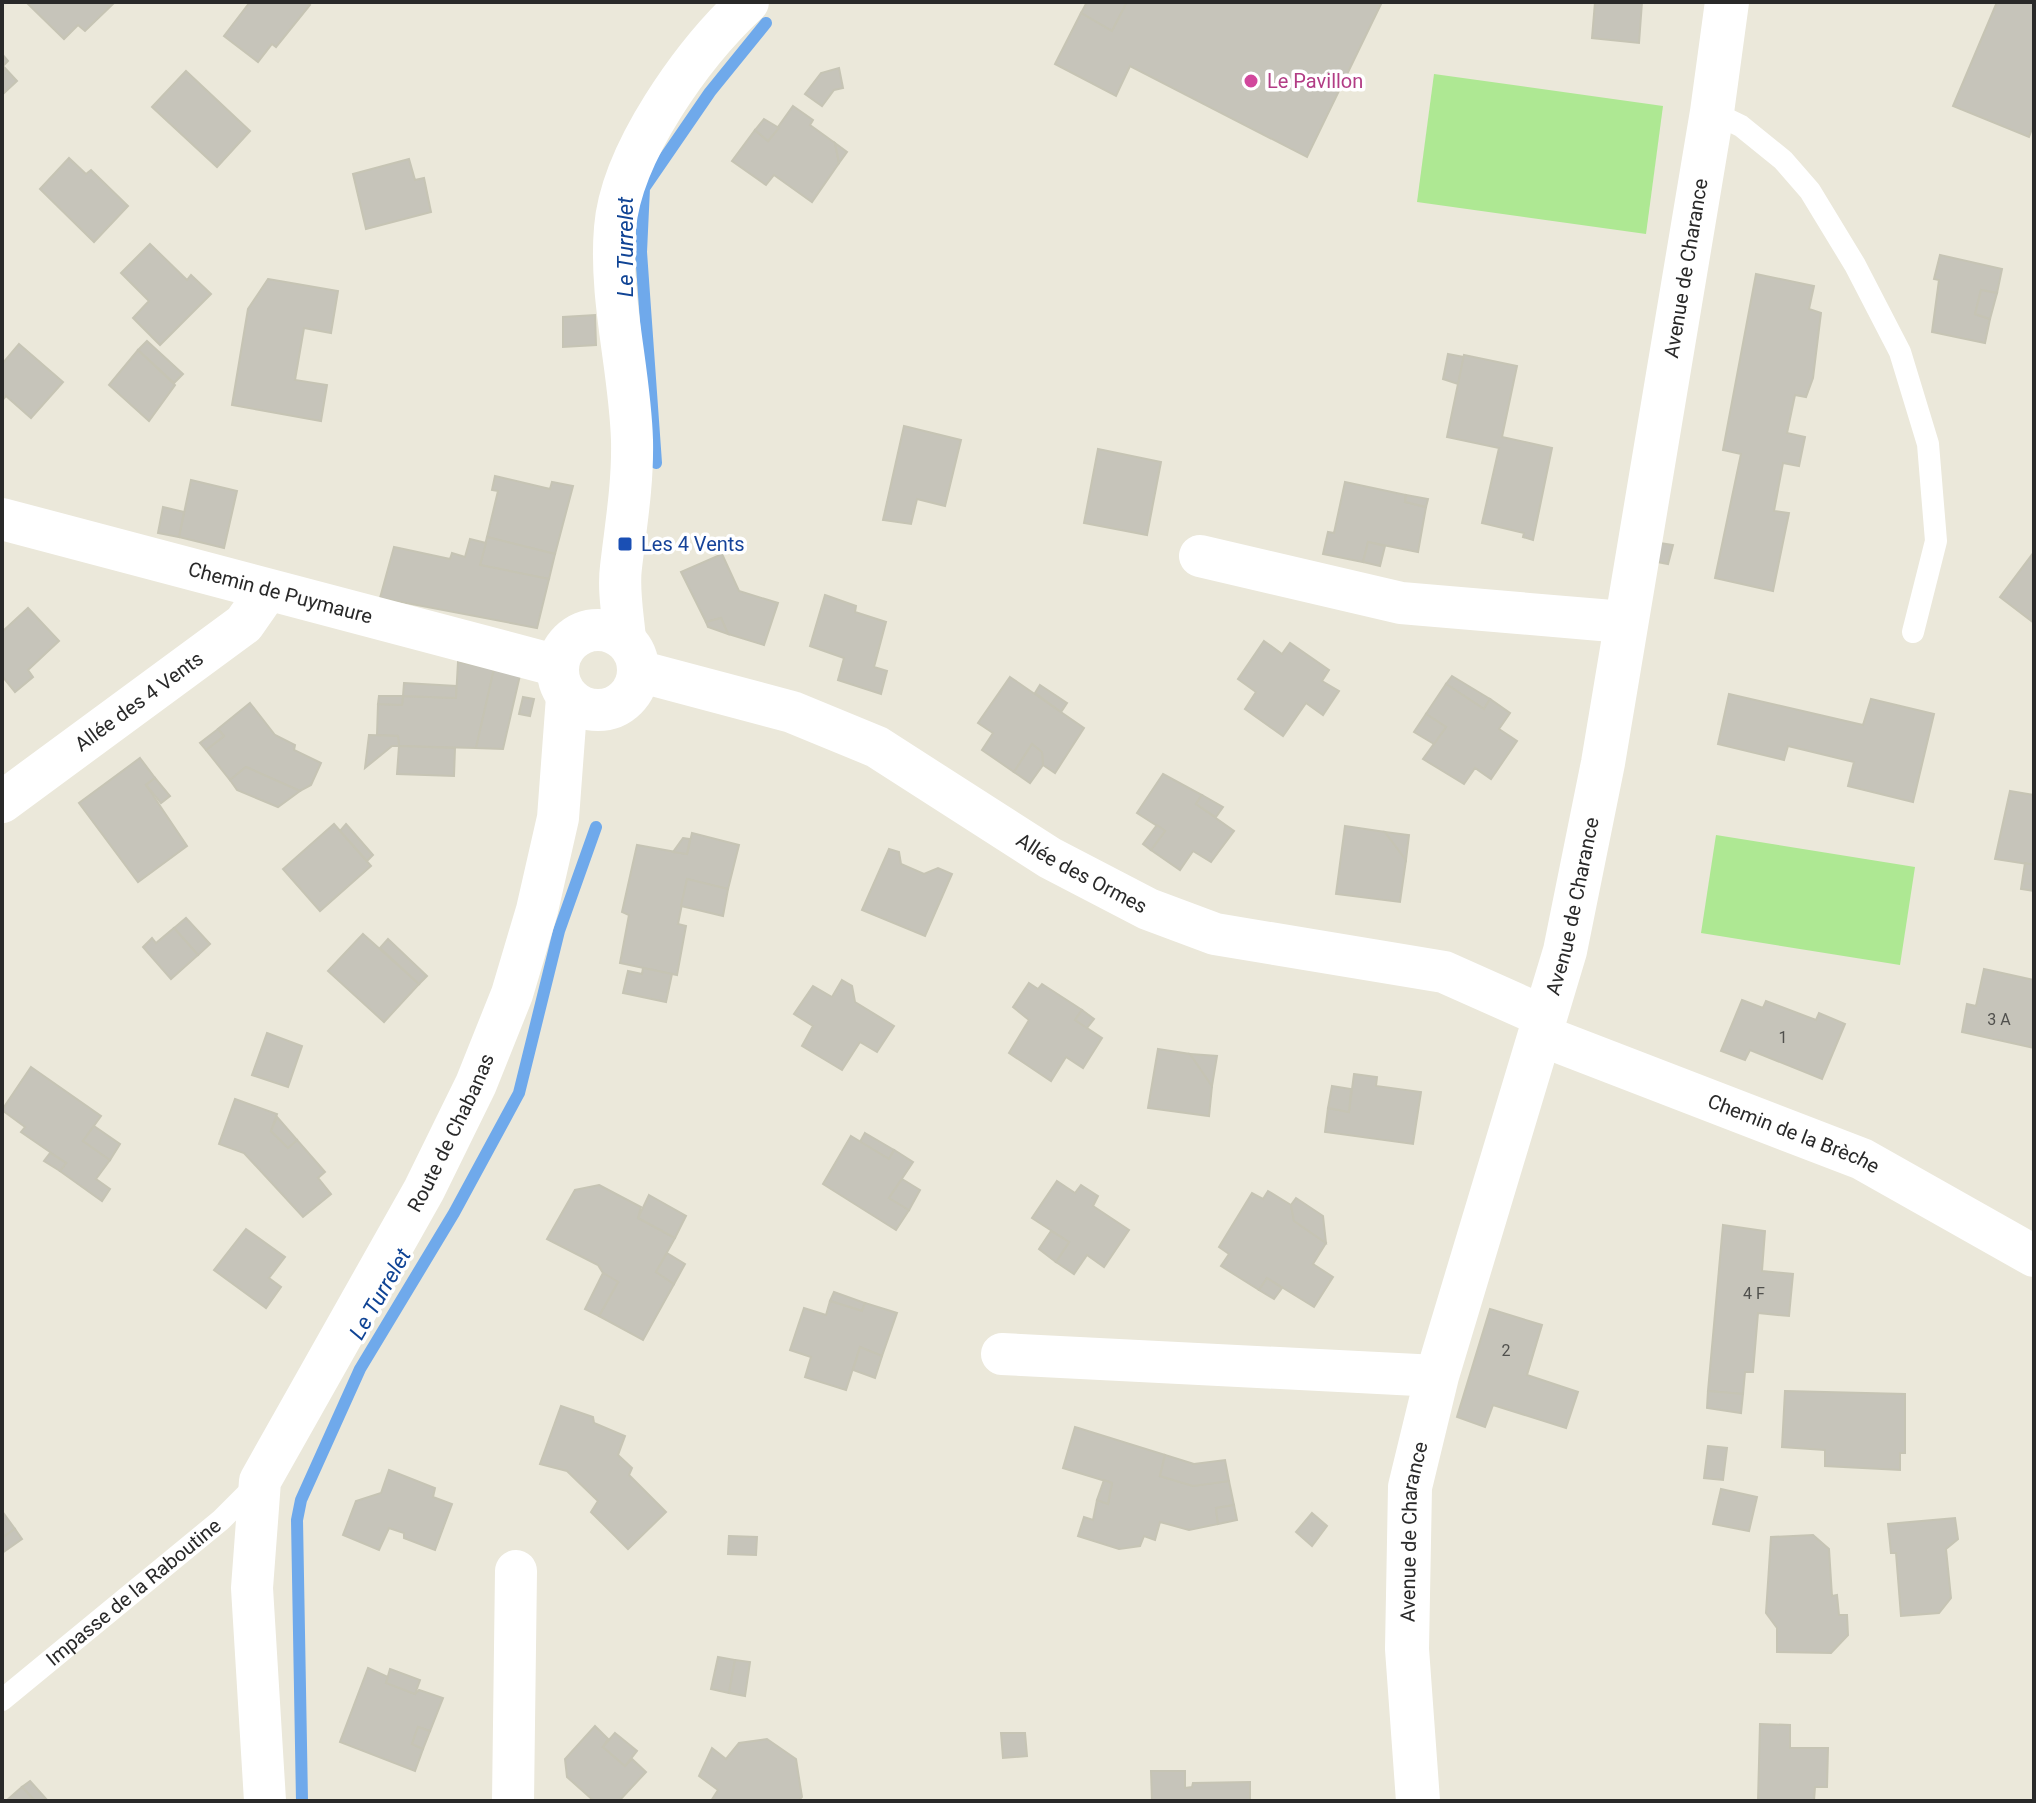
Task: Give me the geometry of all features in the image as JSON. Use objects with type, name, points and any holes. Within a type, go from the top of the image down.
[{"type":"street","points":[[617,647],[564,647],[576,691],[627,699],[617,647],[620,569],[632,484],[614,229],[634,153],[692,67],[748,2]]},
{"type":"street","name":"Avenue de Charance","points":[[1418,1801],[1407,1649],[1410,1487],[1437,1376],[1565,951],[1597,795],[1712,112],[1727,2]]},
{"type":"street","name":"Chemin de Puymaure","points":[[2,519],[267,591],[576,691]]},
{"type":"street","points":[[1200,556],[1401,603],[1624,622]]},
{"type":"street","name":"Allée des 4 Vents","points":[[2,802],[244,624],[267,591]]},
{"type":"street","name":"Allée des Ormes","points":[[617,647],[877,747],[1050,858],[1148,909],[1215,934],[1444,972],[1543,1026]]},
{"type":"street","name":"Route de Chabanas","points":[[265,1801],[252,1588],[260,1481],[424,1190],[476,1084],[512,994],[537,910],[558,818],[576,691]]},
{"type":"street","name":"Chemin de la Brèche","points":[[1543,1026],[1862,1159],[2034,1256]]},
{"type":"street","points":[[1002,1354],[1437,1376]]},
{"type":"street","points":[[513,1801],[516,1571]]},
{"type":"lane","points":[[1712,112],[1741,126],[1783,160],[1810,191],[1855,265],[1900,352],[1928,444],[1936,541],[1913,632]]},
{"type":"lane","name":"Impasse de la Raboutine","points":[[2,1700],[221,1520],[260,1481]]},
{"type":"green space","points":[[1434,74],[1663,106],[1646,234],[1417,202]]},
{"type":"green space","points":[[1716,835],[1915,867],[1900,965],[1701,933]]},
{"type":"building","points":[[26,2],[115,2],[85,31],[78,25],[64,39]]},
{"type":"building","points":[[250,2],[306,2],[310,5],[276,47],[272,44],[258,62],[224,36]]},
{"type":"building","points":[[1087,2],[1127,2],[1112,31],[1081,13]]},
{"type":"building","name":"Le Pavillon","points":[[1127,2],[1382,2],[1307,157],[1130,66],[1116,96],[1055,64],[1081,13],[1112,31]]},
{"type":"building","points":[[1595,2],[1642,2],[1639,43],[1592,38]]},
{"type":"building","points":[[1997,2],[2034,2],[2034,123],[2029,137],[1953,106]]},
{"type":"building","points":[[2,54],[8,61],[3,66],[17,81],[2,95]]},
{"type":"building","points":[[839,68],[843,88],[834,90],[822,106],[805,94],[821,73]]},
{"type":"building","points":[[186,71],[250,131],[217,167],[152,107]]},
{"type":"building","points":[[793,106],[813,120],[810,125],[835,143],[839,163],[812,202],[774,175],[766,185],[732,161],[755,130],[768,141]]},
{"type":"building","points":[[764,119],[779,128],[768,141],[755,130]]},
{"type":"building","points":[[835,143],[847,152],[839,163]]},
{"type":"building","points":[[69,158],[86,174],[91,170],[128,206],[94,242],[40,189]]},
{"type":"building","points":[[409,159],[415,180],[424,178],[431,212],[366,229],[353,174]]},
{"type":"building","points":[[150,244],[187,280],[191,275],[211,294],[160,345],[133,318],[149,301],[121,273]]},
{"type":"building","points":[[1940,255],[2002,269],[1997,293],[1981,290],[1975,314],[1990,319],[1985,343],[1932,332],[1939,280],[1934,279]]},
{"type":"building","points":[[1756,274],[1814,286],[1809,309],[1821,313],[1813,378],[1806,397],[1795,395],[1787,433],[1805,437],[1799,466],[1783,463],[1774,511],[1789,513],[1773,591],[1715,578],[1741,454],[1723,450]]},
{"type":"building","points":[[268,279],[338,291],[331,333],[304,328],[295,380],[327,385],[321,421],[232,405],[248,309]]},
{"type":"building","points":[[1981,290],[1997,293],[1990,319],[1975,314]]},
{"type":"building","points":[[595,315],[596,345],[563,347],[563,317]]},
{"type":"building","points":[[147,341],[183,374],[174,383],[138,350]]},
{"type":"building","points":[[19,344],[63,382],[31,418],[6,396],[2,401],[2,364]]},
{"type":"building","points":[[138,350],[175,385],[149,421],[109,385]]},
{"type":"building","points":[[1448,354],[1464,357],[1458,384],[1443,379]]},
{"type":"building","points":[[1464,355],[1517,366],[1502,437],[1552,448],[1533,540],[1523,537],[1524,533],[1482,523],[1499,448],[1447,437]]},
{"type":"building","points":[[904,426],[961,440],[945,506],[917,499],[911,524],[883,520]]},
{"type":"building","points":[[1098,449],[1161,462],[1147,535],[1084,523]]},
{"type":"building","points":[[495,476],[550,489],[552,482],[573,486],[555,554],[487,537],[498,491],[492,490]]},
{"type":"building","points":[[191,480],[237,491],[224,548],[179,537]]},
{"type":"building","points":[[1345,482],[1406,495],[1405,502],[1426,507],[1418,552],[1368,542],[1363,562],[1323,554],[1328,532],[1334,533]]},
{"type":"building","points":[[1406,495],[1428,499],[1426,507],[1405,502]]},
{"type":"building","points":[[163,507],[184,512],[179,537],[158,533]]},
{"type":"building","points":[[487,537],[555,554],[549,579],[480,565]]},
{"type":"building","points":[[470,539],[486,543],[480,565],[549,579],[537,628],[380,598],[394,547],[450,559],[452,553],[465,557]]},
{"type":"building","points":[[1368,542],[1385,546],[1380,566],[1363,562]]},
{"type":"building","points":[[1660,543],[1673,545],[1668,564],[1657,562]]},
{"type":"building","points":[[2034,552],[2034,623],[2000,597]]},
{"type":"building","points":[[722,554],[739,591],[778,603],[764,645],[728,634],[721,618],[706,622],[681,572]]},
{"type":"building","points":[[825,595],[856,606],[855,612],[886,622],[874,667],[887,671],[881,694],[838,680],[844,658],[810,646]]},
{"type":"building","points":[[28,608],[59,641],[28,670],[33,677],[15,692],[2,676],[2,632]]},
{"type":"building","points":[[721,618],[728,634],[708,627],[706,622]]},
{"type":"building","points":[[1264,641],[1282,654],[1290,643],[1329,670],[1322,681],[1339,691],[1323,715],[1306,703],[1283,736],[1245,709],[1256,692],[1238,679]]},
{"type":"building","points":[[458,662],[494,669],[476,748],[399,746],[398,736],[377,735],[378,704],[402,705],[403,696],[456,698]]},
{"type":"building","points":[[494,669],[521,671],[503,749],[476,748]]},
{"type":"building","points":[[1452,676],[1490,699],[1484,709],[1446,684]]},
{"type":"building","points":[[1010,677],[1084,728],[1055,773],[1043,765],[1042,752],[1032,744],[1014,772],[982,750],[993,733],[978,723]]},
{"type":"building","points":[[404,683],[456,686],[456,698],[403,696]]},
{"type":"building","points":[[1446,684],[1484,709],[1490,699],[1510,713],[1499,729],[1517,741],[1491,779],[1475,768],[1464,784],[1423,759],[1446,727],[1426,714]]},
{"type":"building","points":[[1040,685],[1067,703],[1061,712],[1035,693]]},
{"type":"building","points":[[1729,694],[1863,725],[1871,699],[1934,714],[1913,802],[1848,786],[1854,762],[1788,746],[1784,760],[1718,744]]},
{"type":"building","points":[[379,696],[403,696],[402,705],[378,704]]},
{"type":"building","points":[[523,697],[534,699],[530,716],[519,714]]},
{"type":"building","points":[[250,703],[275,735],[295,745],[294,750],[321,763],[311,785],[300,791],[246,767],[230,780],[206,750],[224,736],[218,729]]},
{"type":"building","points":[[1426,714],[1446,727],[1434,744],[1414,732]]},
{"type":"building","points":[[218,729],[224,736],[206,750],[200,743]]},
{"type":"building","points":[[369,735],[398,736],[399,746],[392,746],[365,768]]},
{"type":"building","points":[[1032,744],[1042,752],[1043,765],[1030,783],[1014,772]]},
{"type":"building","points":[[399,746],[455,748],[454,776],[397,774]]},
{"type":"building","points":[[140,758],[155,778],[146,785],[187,846],[138,882],[79,803]]},
{"type":"building","points":[[246,767],[300,791],[278,807],[237,790],[230,780]]},
{"type":"building","points":[[1163,774],[1202,795],[1196,804],[1234,831],[1211,862],[1193,851],[1180,870],[1151,850],[1165,831],[1137,813]]},
{"type":"building","points":[[155,778],[170,796],[161,803],[146,785]]},
{"type":"building","points":[[2010,791],[2034,795],[2034,865],[1995,859]]},
{"type":"building","points":[[1202,795],[1223,807],[1216,817],[1196,804]]},
{"type":"building","points":[[334,824],[371,866],[320,911],[283,869]]},
{"type":"building","points":[[346,824],[373,855],[367,861],[340,831]]},
{"type":"building","points":[[1157,825],[1165,831],[1151,850],[1143,844]]},
{"type":"building","points":[[1345,826],[1385,832],[1406,860],[1400,902],[1336,894]]},
{"type":"building","points":[[1385,832],[1409,835],[1406,860]]},
{"type":"building","points":[[692,833],[739,845],[728,889],[687,879],[678,924],[686,926],[677,975],[620,963],[629,915],[622,912],[637,845],[687,854]]},
{"type":"building","points":[[683,838],[690,839],[687,854],[673,852]]},
{"type":"building","points":[[889,849],[899,852],[901,864],[924,874],[938,868],[952,874],[925,936],[862,910]]},
{"type":"building","points":[[2025,863],[2034,865],[2034,891],[2021,889]]},
{"type":"building","points":[[687,879],[728,889],[723,916],[681,906]]},
{"type":"building","points":[[186,918],[210,944],[198,955],[174,928]]},
{"type":"building","points":[[174,928],[198,955],[171,979],[143,947],[152,938],[156,943]]},
{"type":"building","points":[[363,934],[419,984],[384,1022],[328,971]]},
{"type":"building","points":[[388,939],[427,976],[419,984],[380,948]]},
{"type":"building","points":[[643,968],[672,974],[666,1002],[623,993],[628,971],[642,974]]},
{"type":"building","points":[[1984,969],[2034,980],[2034,1048],[1962,1032],[1967,1004],[1976,1006]]},
{"type":"building","points":[[842,980],[852,986],[855,1002],[894,1026],[877,1052],[860,1042],[842,1070],[802,1046],[813,1026],[794,1014],[813,986],[832,997]]},
{"type":"building","points":[[1029,983],[1038,989],[1042,984],[1082,1010],[1075,1020],[1102,1038],[1083,1068],[1066,1057],[1051,1081],[1009,1053],[1029,1020],[1013,1007]]},
{"type":"building","points":[[1742,1000],[1763,1008],[1766,1001],[1816,1020],[1819,1013],[1845,1024],[1822,1079],[1750,1050],[1745,1060],[1721,1051]]},
{"type":"building","points":[[1082,1010],[1094,1019],[1087,1028],[1075,1020]]},
{"type":"building","points":[[267,1033],[302,1046],[288,1087],[252,1075]]},
{"type":"building","points":[[1158,1049],[1190,1054],[1212,1086],[1209,1116],[1148,1108]]},
{"type":"building","points":[[1190,1054],[1217,1056],[1212,1086]]},
{"type":"building","points":[[31,1067],[101,1116],[83,1141],[110,1160],[96,1179],[110,1189],[102,1201],[60,1171],[66,1163],[21,1132],[25,1127],[2,1110]]},
{"type":"building","points":[[1354,1074],[1377,1077],[1376,1086],[1421,1092],[1413,1144],[1325,1132],[1328,1108],[1349,1112]]},
{"type":"building","points":[[1332,1086],[1351,1089],[1349,1112],[1328,1108]]},
{"type":"building","points":[[235,1099],[277,1114],[271,1131],[288,1148],[297,1140],[325,1172],[318,1178],[331,1194],[303,1217],[244,1153],[219,1144]]},
{"type":"building","points":[[277,1117],[297,1140],[288,1148],[271,1131]]},
{"type":"building","points":[[94,1126],[120,1144],[110,1160],[83,1141]]},
{"type":"building","points":[[865,1133],[894,1150],[889,1159],[860,1142]]},
{"type":"building","points":[[851,1136],[889,1159],[894,1150],[913,1162],[889,1198],[909,1210],[896,1230],[823,1184]]},
{"type":"building","points":[[50,1153],[66,1163],[60,1171],[44,1161]]},
{"type":"building","points":[[902,1179],[920,1190],[909,1210],[889,1198]]},
{"type":"building","points":[[1057,1181],[1075,1193],[1081,1185],[1098,1196],[1093,1206],[1129,1230],[1104,1267],[1087,1255],[1074,1274],[1056,1262],[1069,1242],[1032,1218]]},
{"type":"building","points":[[599,1185],[641,1207],[638,1218],[675,1238],[656,1272],[674,1284],[643,1340],[599,1316],[618,1282],[603,1273],[598,1265],[547,1239],[575,1190]]},
{"type":"building","points":[[1268,1191],[1291,1205],[1294,1221],[1326,1243],[1313,1264],[1333,1277],[1314,1307],[1267,1278],[1259,1290],[1221,1266],[1229,1254],[1219,1247],[1252,1193],[1263,1199]]},
{"type":"building","points":[[649,1195],[686,1216],[675,1238],[638,1218]]},
{"type":"building","points":[[1296,1198],[1323,1216],[1326,1243],[1294,1221],[1291,1205]]},
{"type":"building","points":[[1723,1225],[1765,1231],[1762,1271],[1793,1274],[1789,1316],[1758,1313],[1753,1372],[1745,1372],[1743,1394],[1708,1391]]},
{"type":"building","points":[[246,1229],[285,1257],[269,1278],[281,1287],[266,1308],[214,1270]]},
{"type":"building","points":[[1051,1231],[1069,1242],[1056,1262],[1039,1249]]},
{"type":"building","points":[[667,1253],[685,1264],[674,1284],[656,1272]]},
{"type":"building","points":[[603,1273],[618,1282],[599,1316],[585,1309]]},
{"type":"building","points":[[1267,1278],[1282,1288],[1274,1299],[1259,1290]]},
{"type":"building","points":[[834,1292],[865,1303],[862,1311],[830,1301]]},
{"type":"building","points":[[830,1301],[862,1311],[865,1303],[897,1313],[882,1356],[860,1347],[846,1390],[805,1377],[811,1357],[790,1350],[804,1308],[826,1315]]},
{"type":"building","points":[[1490,1309],[1542,1325],[1527,1375],[1578,1392],[1566,1428],[1493,1405],[1485,1427],[1457,1417]]},
{"type":"building","points":[[860,1347],[882,1356],[875,1378],[853,1370]]},
{"type":"building","points":[[1708,1391],[1743,1394],[1741,1413],[1707,1408]]},
{"type":"building","points":[[1785,1391],[1905,1394],[1905,1453],[1900,1453],[1900,1470],[1825,1466],[1825,1450],[1782,1447]]},
{"type":"building","points":[[561,1406],[593,1417],[594,1423],[625,1436],[618,1455],[632,1468],[629,1475],[666,1512],[628,1549],[591,1512],[598,1501],[567,1471],[540,1464]]},
{"type":"building","points":[[1075,1427],[1165,1455],[1160,1476],[1193,1486],[1229,1481],[1234,1505],[1216,1508],[1218,1524],[1189,1530],[1160,1522],[1155,1540],[1144,1536],[1140,1546],[1119,1549],[1078,1536],[1084,1517],[1093,1520],[1097,1500],[1108,1504],[1112,1483],[1063,1468]]},
{"type":"building","points":[[1708,1446],[1727,1448],[1723,1480],[1704,1478]]},
{"type":"building","points":[[1165,1455],[1194,1464],[1225,1460],[1229,1481],[1193,1486],[1160,1476]]},
{"type":"building","points":[[389,1470],[435,1488],[433,1497],[452,1504],[435,1550],[404,1538],[404,1533],[389,1528],[379,1550],[343,1535],[356,1501],[381,1493]]},
{"type":"building","points":[[1104,1480],[1112,1483],[1108,1504],[1097,1500]]},
{"type":"building","points":[[1721,1489],[1757,1497],[1749,1531],[1713,1524]]},
{"type":"building","points":[[1234,1505],[1237,1520],[1218,1524],[1216,1508]]},
{"type":"building","points":[[2,1511],[15,1529],[2,1538]]},
{"type":"building","points":[[1312,1513],[1327,1526],[1312,1546],[1296,1532]]},
{"type":"building","points":[[1955,1518],[1958,1539],[1946,1549],[1951,1598],[1939,1613],[1901,1616],[1896,1553],[1891,1553],[1888,1524]]},
{"type":"building","points":[[15,1529],[22,1539],[2,1553],[2,1538]]},
{"type":"building","points":[[1813,1535],[1829,1549],[1832,1596],[1837,1595],[1839,1615],[1847,1615],[1848,1635],[1831,1653],[1777,1652],[1777,1628],[1766,1613],[1771,1537]]},
{"type":"building","points":[[729,1536],[757,1537],[756,1555],[728,1554]]},
{"type":"building","points":[[718,1657],[735,1660],[729,1693],[711,1689]]},
{"type":"building","points":[[735,1660],[750,1662],[745,1696],[729,1693]]},
{"type":"building","points":[[368,1668],[388,1677],[386,1683],[415,1694],[419,1690],[443,1698],[430,1731],[418,1727],[412,1744],[423,1749],[415,1771],[340,1742]]},
{"type":"building","points":[[390,1669],[420,1680],[415,1694],[386,1683]]},
{"type":"building","points":[[1760,1724],[1790,1725],[1790,1748],[1828,1748],[1827,1787],[1815,1787],[1814,1801],[1758,1801]]},
{"type":"building","points":[[595,1726],[608,1739],[603,1747],[625,1766],[632,1759],[646,1772],[619,1801],[594,1801],[567,1777],[565,1759]]},
{"type":"building","points":[[418,1727],[430,1731],[423,1749],[412,1744]]},
{"type":"building","points":[[615,1733],[637,1751],[625,1766],[603,1747]]},
{"type":"building","points":[[1001,1733],[1025,1733],[1027,1756],[1003,1758]]},
{"type":"building","points":[[767,1739],[796,1759],[802,1797],[798,1801],[711,1801],[718,1790],[699,1776],[712,1748],[726,1759],[739,1743]]},
{"type":"building","points":[[1151,1771],[1185,1771],[1185,1788],[1192,1787],[1193,1783],[1250,1782],[1250,1801],[1152,1801]]},
{"type":"building","points":[[30,1781],[48,1801],[35,1801],[22,1787]]},
{"type":"building","points":[[22,1787],[35,1801],[6,1801]]},
{"type":"waterway","name":"Le Turrelet","points":[[656,463],[641,252],[644,188],[710,92],[766,23]]},
{"type":"waterway","name":"Le Turrelet","points":[[302,1801],[297,1520],[301,1500],[360,1369],[454,1213],[519,1093],[559,931],[596,827]]},
{"type":"place","name":"Le Pavillon","points":[[1251,81]]},
{"type":"place","name":"Les 4 Vents","points":[[625,544]]}]
